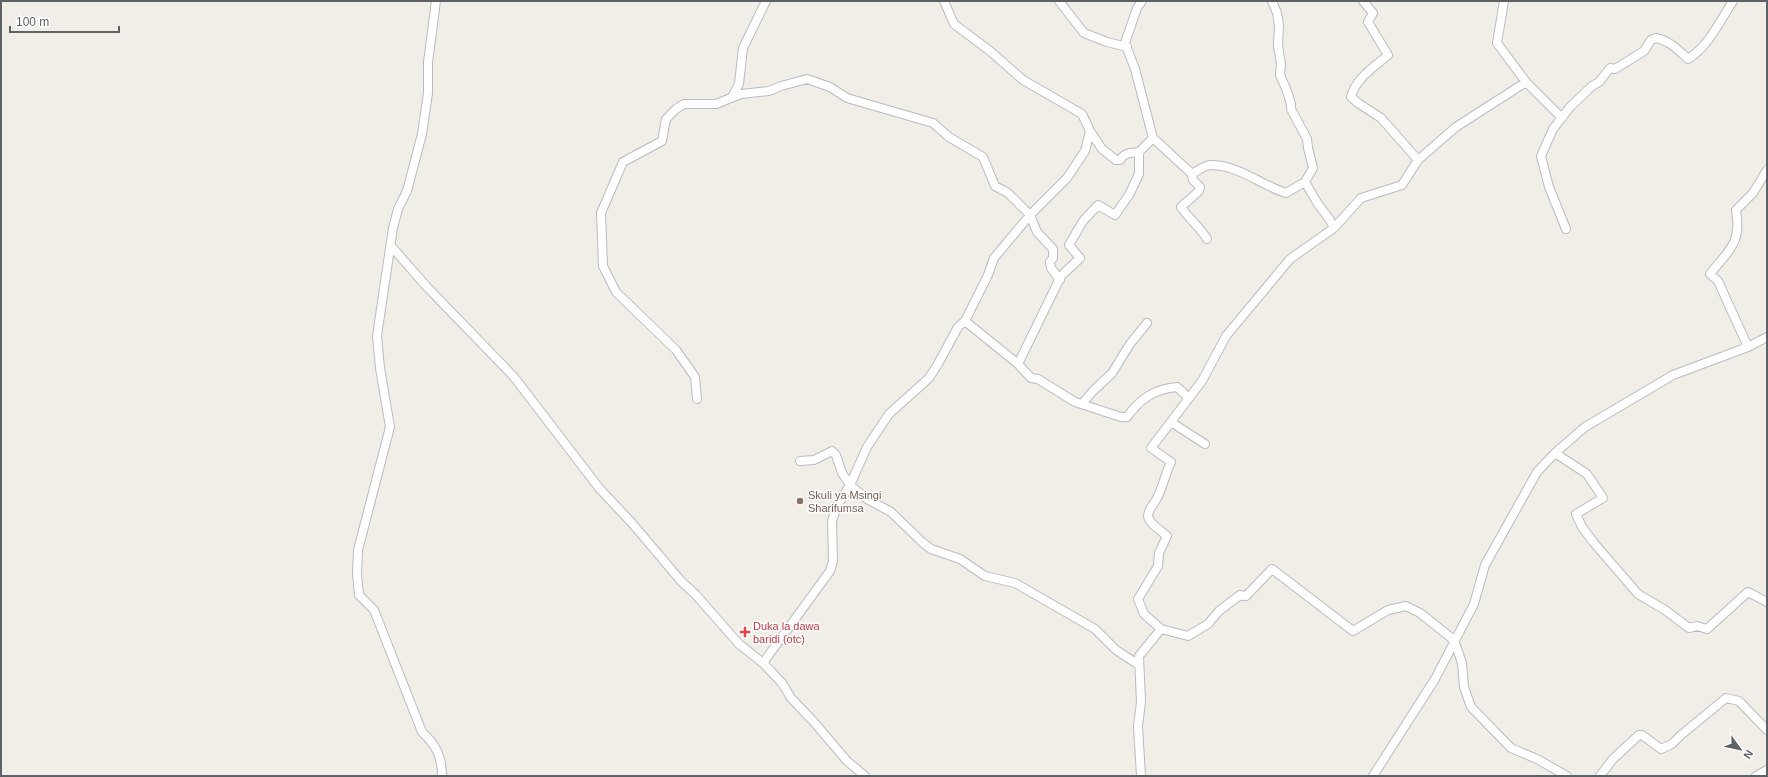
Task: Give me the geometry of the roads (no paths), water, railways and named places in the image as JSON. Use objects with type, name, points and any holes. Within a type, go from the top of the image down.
[{"type":"street","points":[[436,1],[428,62],[428,93],[422,134],[407,191],[398,209],[377,336],[380,368],[390,427],[358,550],[357,574],[359,595],[374,610],[422,732],[433,743],[442,764],[442,776]]},
{"type":"street","points":[[732,97],[739,84],[743,48],[766,1]]},
{"type":"street","points":[[944,1],[954,24],[990,51],[1023,80],[1082,114],[1090,131],[1102,149],[1116,160],[1118,161],[1130,152],[1139,152],[1154,138]]},
{"type":"street","points":[[1059,1],[1084,33],[1127,48]]},
{"type":"street","points":[[1142,1],[1137,8],[1125,43],[1154,138],[1192,174],[1193,180],[1200,187],[1199,191],[1181,207],[1189,218],[1198,226],[1207,239]]},
{"type":"street","points":[[1192,174],[1210,164],[1234,169],[1274,190],[1286,193],[1305,182],[1313,168],[1307,139],[1291,109],[1287,91],[1280,75],[1281,64],[1278,46],[1279,24],[1277,13],[1272,1]]},
{"type":"street","points":[[1363,1],[1374,12],[1368,22],[1388,55],[1364,76],[1353,89],[1351,97],[1381,118],[1418,160]]},
{"type":"street","points":[[1504,1],[1502,21],[1497,43],[1526,82],[1562,118]]},
{"type":"street","points":[[1566,229],[1549,187],[1542,156],[1553,129],[1570,107],[1592,86],[1599,82],[1610,68],[1615,69],[1644,51],[1651,40],[1656,38],[1662,39],[1688,59],[1696,54],[1720,22],[1733,1]]},
{"type":"street","points":[[697,399],[696,377],[676,350],[616,292],[603,266],[601,213],[623,162],[662,141],[666,119],[676,109],[684,104],[691,102],[716,104],[741,94],[769,91],[807,79],[830,87],[847,98],[933,123],[949,137],[983,157],[995,186],[1008,193],[1030,215],[1037,232],[1053,249],[1053,258],[1050,262],[1051,268],[1060,280]]},
{"type":"street","points":[[1526,82],[1456,127],[1418,160],[1402,185],[1361,198],[1334,228],[1290,259],[1226,336],[1202,381],[1188,397],[1151,448],[1171,462],[1163,481],[1162,489],[1149,510],[1148,517],[1152,524],[1167,536],[1159,553],[1158,566],[1138,599],[1144,614],[1162,629],[1188,636],[1208,624],[1219,611],[1240,595],[1246,596],[1272,569],[1354,631],[1388,610],[1406,606],[1420,613],[1454,640],[1462,663],[1464,687],[1471,707],[1511,748],[1537,759],[1567,776]]},
{"type":"street","points":[[763,662],[830,571],[833,562],[832,521],[837,506],[850,485],[867,446],[889,414],[929,378],[958,327],[965,321],[988,275],[994,258],[1030,215],[1067,178],[1085,151],[1090,131]]},
{"type":"street","points":[[1018,364],[1060,280],[1080,258],[1069,245],[1082,221],[1098,205],[1115,215],[1129,195],[1139,174],[1139,152]]},
{"type":"street","points":[[1748,347],[1718,281],[1710,274],[1734,244],[1737,235],[1738,223],[1736,210],[1753,193],[1767,170]]},
{"type":"street","points":[[1305,182],[1334,228]]},
{"type":"street","points":[[391,246],[427,287],[514,377],[598,488],[631,522],[681,581],[701,600],[739,644],[763,662],[782,683],[791,698],[847,761],[865,776]]},
{"type":"street","points":[[965,321],[1018,364],[1031,378],[1038,379],[1075,402],[1114,416],[1127,417],[1137,404],[1144,398],[1164,388],[1178,386],[1188,397]]},
{"type":"street","points":[[1082,404],[1112,373],[1130,344],[1147,323]]},
{"type":"street","points":[[1373,776],[1435,679],[1474,604],[1485,565],[1538,472],[1555,453],[1585,427],[1673,375],[1748,347],[1767,337]]},
{"type":"street","points":[[1171,422],[1205,444]]},
{"type":"street","points":[[800,460],[814,460],[832,451],[836,455],[842,473],[850,485],[867,499],[891,512],[931,549],[960,559],[985,576],[1022,587],[1095,629],[1116,650],[1139,665]]},
{"type":"street","points":[[1555,453],[1587,474],[1603,498],[1576,514],[1582,527],[1594,543],[1638,594],[1665,610],[1690,628],[1697,626],[1707,629],[1748,592],[1767,602]]},
{"type":"street","points":[[1141,776],[1138,726],[1141,702],[1139,656],[1162,629]]},
{"type":"street","points":[[1600,776],[1613,759],[1639,735],[1642,735],[1661,749],[1672,744],[1726,698],[1739,701],[1767,730]]},
{"type":"street","points":[[1756,776],[1767,770]]},
{"type":"place","name":"Skuli ya Msingi Sharifumsa","points":[[800,501]]},
{"type":"place","name":"Duka la dawa baridi (otc)","points":[[745,632]]}]
